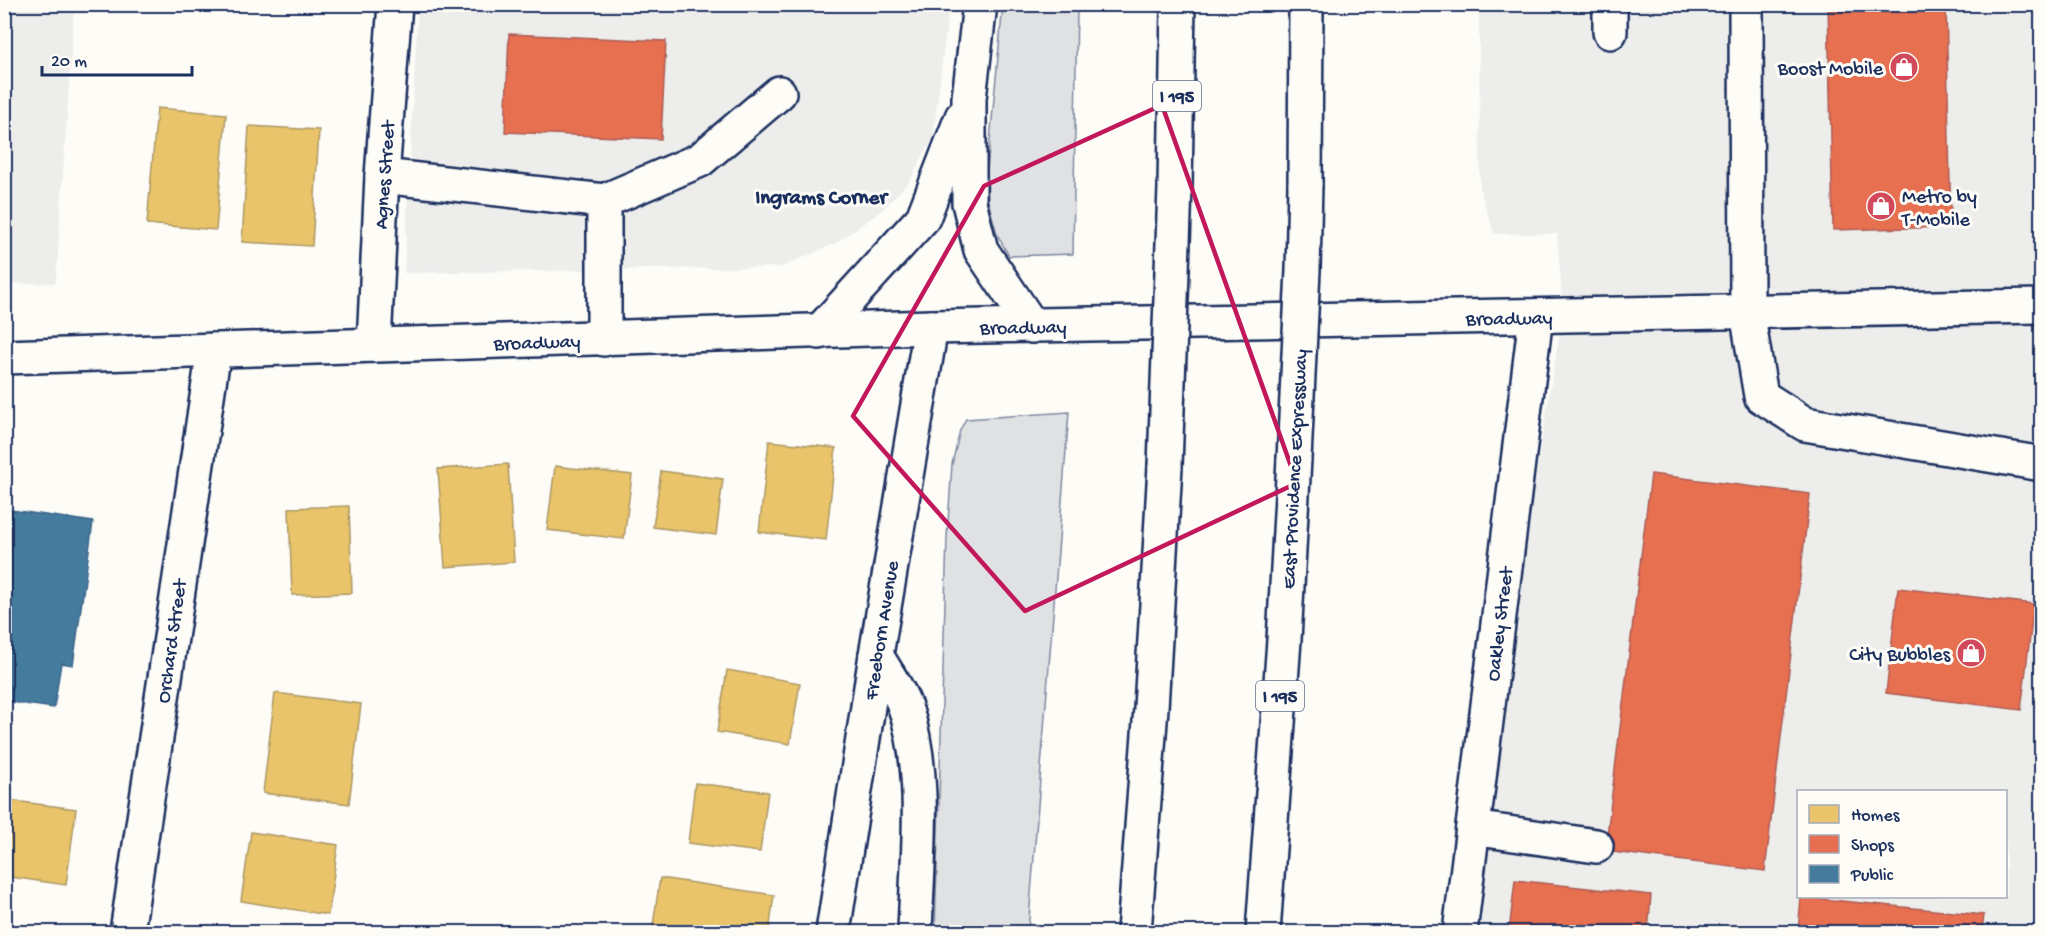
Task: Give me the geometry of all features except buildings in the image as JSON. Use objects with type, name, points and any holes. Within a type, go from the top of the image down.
[{"type":"main road","name":"Agnes Street","points":[[374,345],[382,176],[395,4]]},
{"type":"main road","points":[[980,4],[969,98],[969,203],[981,250],[1032,326]]},
{"type":"main road","name":"I 195","points":[[1134,933],[1151,708],[1165,466],[1175,187],[1178,4]]},
{"type":"main road","name":"East Providence Expressway","points":[[1263,933],[1280,697],[1303,270],[1306,4]]},
{"type":"main road","points":[[1746,4],[1747,312],[1761,396],[1805,424],[2042,464]]},
{"type":"main road","points":[[382,176],[604,201],[700,160],[778,93]]},
{"type":"main road","points":[[819,332],[923,218],[969,98]]},
{"type":"main road","points":[[604,201],[604,339]]},
{"type":"main road","name":"Broadway","points":[[4,357],[931,327],[2042,306]]},
{"type":"main road","name":"Oakley Street","points":[[1460,933],[1536,316]]},
{"type":"main road","name":"Freeborn Avenue","points":[[833,933],[876,655],[931,327]]},
{"type":"main road","name":"Orchard Street","points":[[127,933],[214,350]]},
{"type":"main road","points":[[876,655],[905,705],[915,744],[919,787],[915,933]]},
{"type":"main road","points":[[1473,828],[1596,846]]},
{"type":"highlighted area","points":[[1162,105],[1297,483],[1025,611],[853,416],[984,186]]},
{"type":"shaded area","points":[[4,5],[74,5],[56,283],[5,284]]},
{"type":"shaded area","points":[[418,5],[949,5],[933,138],[909,182],[881,211],[836,243],[782,267],[404,273]]},
{"type":"shaded area","points":[[1003,5],[1077,5],[1073,254],[1009,256],[997,234],[988,201],[987,171]]},
{"type":"shaded area","points":[[1479,5],[2041,5],[2041,932],[1470,932],[1510,627],[1563,313],[1557,234],[1494,234],[1480,189]]},
{"type":"shaded area","points":[[1069,412],[1028,932],[935,932],[947,537],[952,464],[960,430],[966,419]]},
{"type":"place","name":"Boost Mobile","points":[[1904,67]]},
{"type":"place","name":"Metro by T-Mobile","points":[[1881,206]]},
{"type":"place","name":"City Bubbles","points":[[1971,653]]},
{"type":"district","name":"Ingrams Corner","points":[[821,196]]}]
